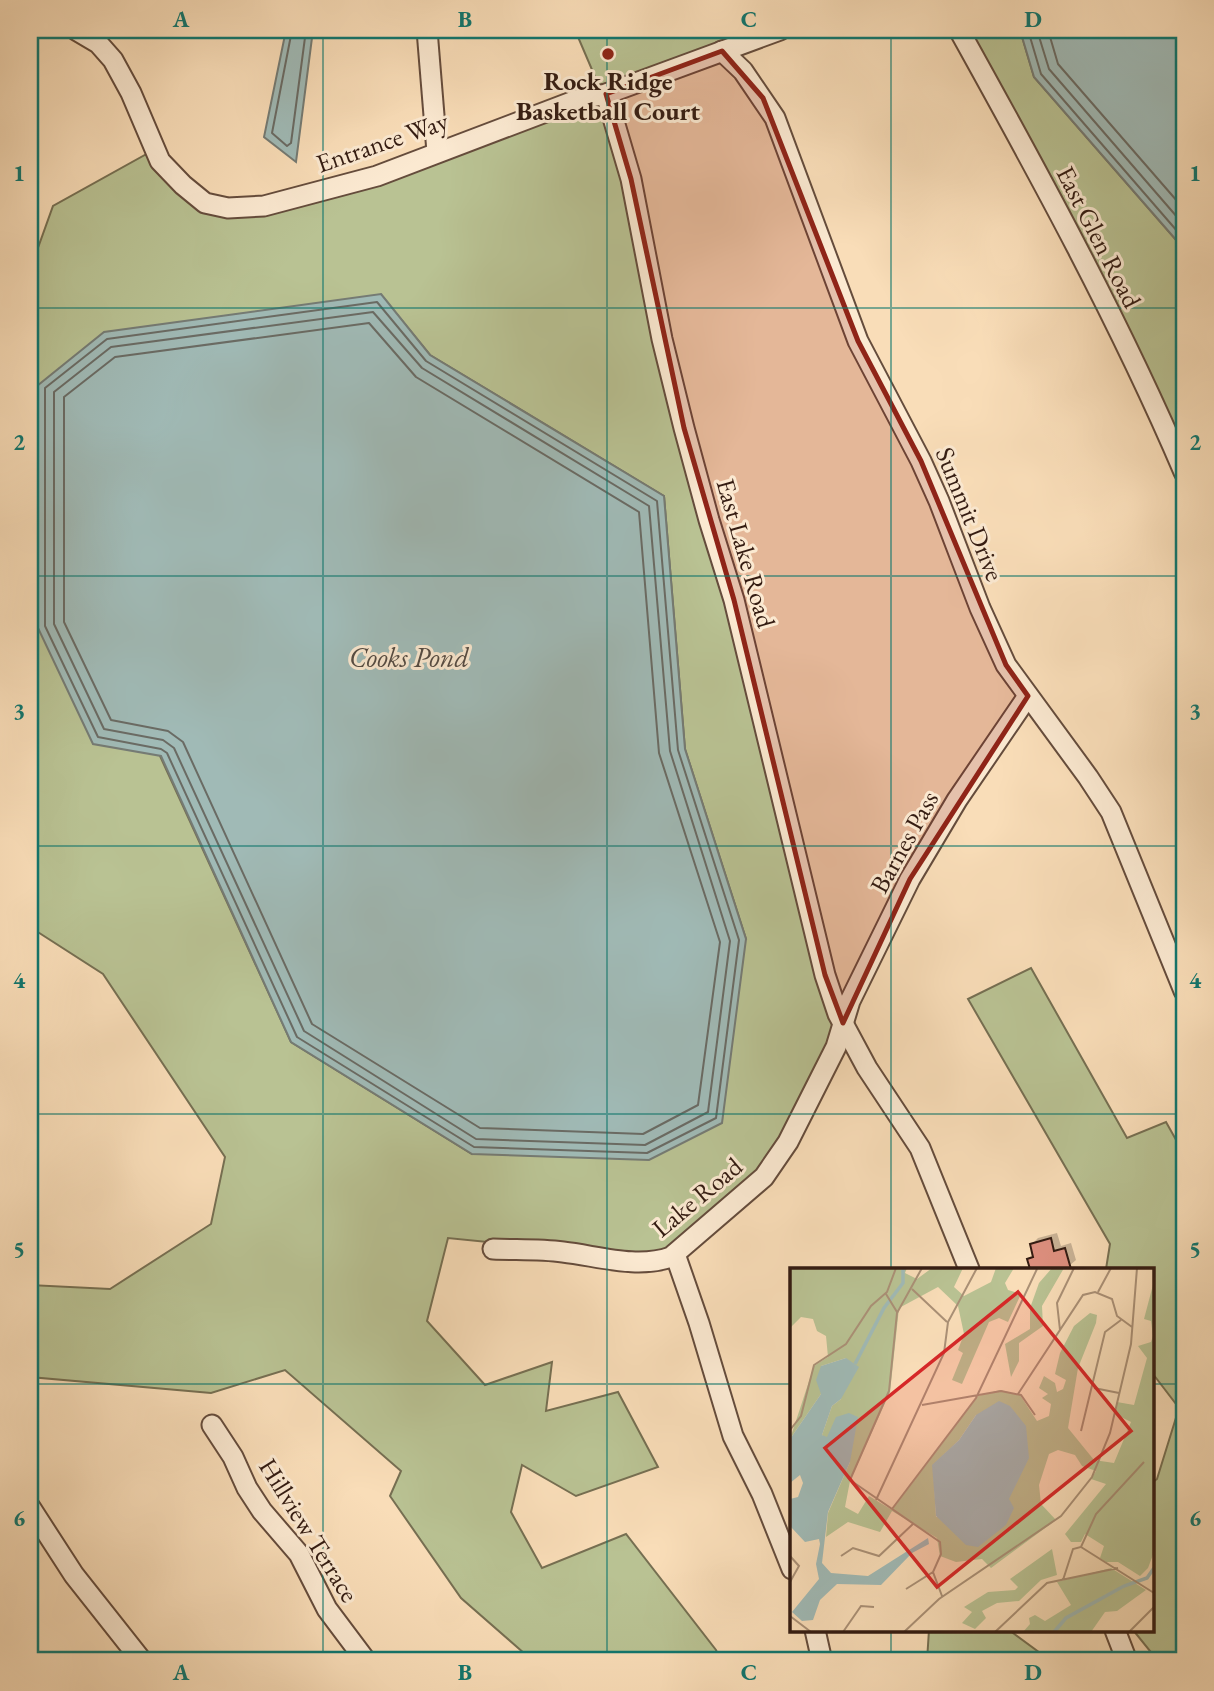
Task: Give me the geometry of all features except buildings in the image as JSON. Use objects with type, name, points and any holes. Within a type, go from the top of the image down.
[{"type":"street","name":"Entrance Way","points":[[76,30],[103,38],[131,93],[160,161],[205,203],[229,208],[264,206],[377,176],[577,100],[606,94],[780,30]]},
{"type":"street","points":[[427,30],[437,152]]},
{"type":"street","name":"East Glen Road","points":[[959,30],[1083,260],[1184,472]]},
{"type":"street","name":"Summit Drive","points":[[722,51],[743,71],[775,118],[858,341],[921,461],[1006,665],[1111,812],[1184,991]]},
{"type":"street","name":"East Lake Road","points":[[606,94],[631,179],[662,339],[684,428],[734,600],[825,975],[843,1023],[867,1068],[920,1148],[969,1268]]},
{"type":"street","name":"Barnes Pass","points":[[843,1023],[850,1001],[910,879],[957,800],[1028,696]]},
{"type":"street","name":"Lake Road","points":[[492,1249],[560,1251],[636,1262],[656,1262],[675,1254],[764,1177],[788,1142],[809,1103],[836,1048],[843,1023]]},
{"type":"street","points":[[675,1254],[711,1359],[733,1436],[762,1494],[790,1564]]},
{"type":"street","name":"Hillview Terrace","points":[[212,1424],[233,1457],[247,1488],[262,1511],[299,1554],[327,1609],[366,1661]]},
{"type":"street","points":[[30,1507],[74,1574],[142,1661]]},
{"type":"street","points":[[815,1632],[822,1661]]},
{"type":"street","points":[[1116,1632],[1127,1661]]},
{"type":"highlighted area","points":[[722,51],[763,98],[858,341],[921,461],[1006,665],[1028,696],[910,879],[843,1023],[825,975],[734,600],[684,428],[631,179],[606,94]]},
{"type":"green space","points":[[575,30],[763,30],[600,88],[838,1034],[772,1172],[664,1260],[448,1238],[427,1321],[485,1385],[552,1362],[546,1411],[618,1392],[658,1467],[576,1496],[522,1465],[511,1512],[542,1568],[626,1534],[716,1650],[721,1661],[533,1661],[461,1598],[390,1496],[401,1471],[285,1370],[211,1393],[30,1377],[30,1285],[110,1289],[211,1224],[225,1157],[103,974],[30,927],[30,270],[53,206],[152,151],[184,191],[262,210],[599,86]],"holes":[[[381,295],[430,355],[664,496],[685,749],[746,939],[472,1154],[291,1042],[160,756]]]},
{"type":"green space","points":[[956,30],[1020,30],[1034,77],[1184,249],[1184,479]]},
{"type":"green space","points":[[1031,968],[1127,1138],[1166,1122],[1184,1154],[1184,1661],[1158,1661],[1135,1632],[1154,1632],[1154,1481],[1157,1479],[1179,1408],[1154,1375],[1154,1268],[1106,1268],[1110,1244],[968,999]]},
{"type":"green space","points":[[929,1632],[1012,1632],[1051,1661],[927,1661]]},
{"type":"water","points":[[286,30],[313,30],[296,162],[264,137]]},
{"type":"water","points":[[1020,30],[1184,30],[1184,249],[1034,77]]},
{"type":"water","name":"Cooks Pond","points":[[381,294],[430,355],[664,496],[685,749],[746,939],[722,1123],[649,1160],[472,1154],[291,1042],[161,756],[93,744],[38,628],[37,386],[104,332]]},
{"type":"place","name":"Rock Ridge Basketball Court","points":[[608,54]]}]
